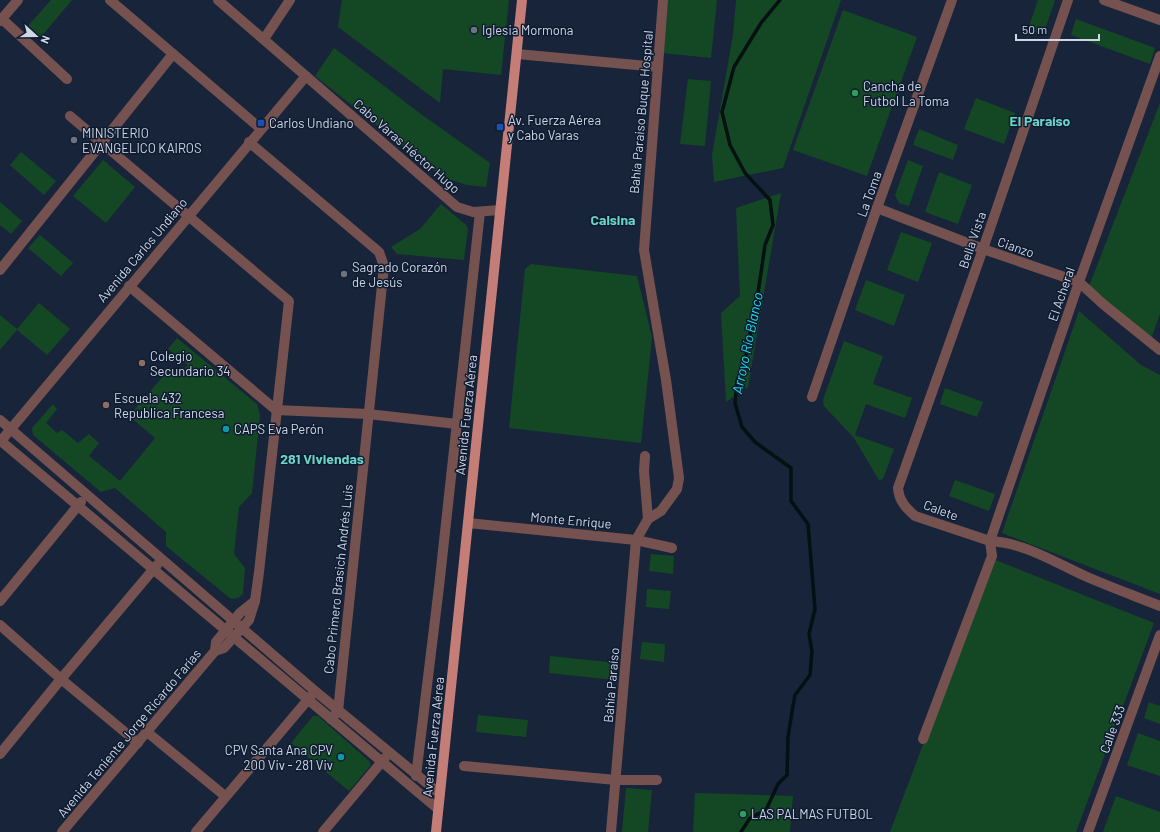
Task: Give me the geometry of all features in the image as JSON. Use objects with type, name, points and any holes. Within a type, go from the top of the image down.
[{"type":"main road","name":"Avenida Fuerza Aérea","points":[[436,832],[522,0]]},
{"type":"street","points":[[18,0],[1,20],[67,79]]},
{"type":"street","points":[[110,0],[261,129]]},
{"type":"street","name":"Cabo Varas Héctor Hugo","points":[[218,0],[456,207],[466,211],[480,212],[500,210]]},
{"type":"street","points":[[264,39],[290,0]]},
{"type":"street","name":"Bahía Paraiso Buque Hospital","points":[[648,519],[661,511],[670,500],[677,489],[678,478],[666,380],[644,250],[663,0]]},
{"type":"street","name":"La Toma","points":[[812,397],[877,208],[952,0]]},
{"type":"street","name":"Bella Vista","points":[[898,488],[983,249],[1068,0]]},
{"type":"street","points":[[1104,0],[1160,20]]},
{"type":"street","points":[[0,270],[173,54]]},
{"type":"street","points":[[517,54],[658,67]]},
{"type":"street","name":"El Acheral","points":[[923,739],[992,556],[990,541],[1079,282],[1160,56]]},
{"type":"street","name":"Avenida Carlos Undiano","points":[[0,441],[249,142],[306,76]]},
{"type":"street","points":[[70,116],[188,215]]},
{"type":"street","name":"Cabo Primero Brasich Andrés Luis","points":[[249,142],[379,252],[384,266],[385,275],[368,414],[338,710]]},
{"type":"street","name":"Cianzo","points":[[877,208],[983,249],[1079,282]]},
{"type":"street","points":[[416,776],[439,587],[480,212]]},
{"type":"street","name":"Avenida Teniente Jorge Ricardo Farías","points":[[62,832],[215,651],[224,648],[249,620],[254,601],[289,301],[188,215]]},
{"type":"street","points":[[1079,282],[1103,304],[1160,350]]},
{"type":"street","points":[[129,286],[276,410],[368,414],[457,424]]},
{"type":"street","points":[[0,420],[234,620],[315,692],[416,776],[440,794]]},
{"type":"street","points":[[0,441],[226,629],[438,809]]},
{"type":"street","points":[[636,540],[648,519],[644,471],[645,456]]},
{"type":"street","name":"Calete","points":[[898,488],[899,498],[907,509],[916,516],[990,541],[1001,542],[1034,551],[1086,576],[1160,606]]},
{"type":"street","points":[[0,601],[86,495]]},
{"type":"street","name":"Monte Enrique","points":[[468,522],[636,540],[672,548]]},
{"type":"street","name":"Bahía Paraíso","points":[[611,832],[636,540]]},
{"type":"street","points":[[0,754],[61,679],[162,560]]},
{"type":"street","name":"Avenida Teniente Jorge Ricardo Farías","points":[[215,651],[216,642],[226,629],[254,601]]},
{"type":"street","points":[[0,625],[61,679],[138,743]]},
{"type":"street","name":"Calle 333","points":[[1088,832],[1160,635]]},
{"type":"street","name":"Cabo Primero Brasich Andrés Luis","points":[[196,832],[225,796],[315,692]]},
{"type":"street","points":[[331,719],[338,710]]},
{"type":"street","points":[[147,732],[225,796]]},
{"type":"street","points":[[324,832],[389,753]]},
{"type":"street","points":[[464,766],[616,780],[657,780]]},
{"type":"green space","points":[[51,0],[72,0],[40,38],[27,27]]},
{"type":"green space","points":[[342,0],[509,0],[501,75],[443,69],[440,103],[338,27]]},
{"type":"green space","points":[[668,0],[717,0],[711,58],[663,53]]},
{"type":"green space","points":[[736,0],[841,0],[783,168],[714,182],[712,155],[733,35]]},
{"type":"green space","points":[[1038,0],[1055,0],[1043,35],[1028,29]]},
{"type":"green space","name":"Cancha de Futbol La Toma","points":[[843,10],[917,37],[867,176],[793,150]]},
{"type":"green space","points":[[1076,19],[1155,48],[1150,64],[1071,35]]},
{"type":"green space","points":[[334,48],[425,117],[490,163],[486,187],[467,185],[442,177],[315,76]]},
{"type":"green space","points":[[688,79],[711,81],[705,146],[680,144]]},
{"type":"green space","points":[[976,98],[1015,113],[1004,144],[964,129]]},
{"type":"green space","points":[[1160,103],[1160,314],[1150,342],[1088,289]]},
{"type":"green space","points":[[919,129],[958,145],[953,160],[913,145]]},
{"type":"green space","points":[[21,152],[56,181],[44,195],[10,165]]},
{"type":"green space","points":[[103,160],[135,187],[106,223],[73,196]]},
{"type":"green space","points":[[908,160],[923,166],[909,206],[899,203],[895,195]]},
{"type":"green space","points":[[939,172],[972,185],[958,224],[925,212]]},
{"type":"green space","points":[[781,193],[748,387],[726,402],[721,313],[740,296],[736,208]]},
{"type":"green space","points":[[0,202],[22,221],[11,234],[0,225]]},
{"type":"green space","points":[[441,204],[466,225],[468,229],[464,260],[397,254],[391,247],[420,229]]},
{"type":"green space","points":[[901,232],[932,243],[918,282],[887,270]]},
{"type":"green space","points":[[40,235],[73,263],[61,276],[28,248]]},
{"type":"green space","points":[[531,264],[637,276],[652,337],[641,443],[509,428],[525,269]]},
{"type":"green space","points":[[866,280],[905,295],[894,326],[855,310]]},
{"type":"green space","points":[[39,303],[70,329],[47,355],[17,330],[0,350],[0,315],[17,329]]},
{"type":"green space","points":[[1079,311],[1141,365],[1160,375],[1160,594],[1002,533]]},
{"type":"green space","points":[[177,338],[257,404],[260,415],[252,493],[239,507],[234,554],[245,568],[243,594],[238,598],[231,599],[166,546],[166,532],[115,488],[101,492],[33,435],[32,428],[53,404],[57,409],[46,423],[57,433],[62,430],[78,443],[89,434],[99,443],[89,456],[120,481],[155,438],[129,416],[171,367],[180,374],[188,365],[168,349]]},
{"type":"green space","points":[[844,341],[883,356],[873,384],[912,398],[905,418],[866,404],[855,435],[894,449],[883,479],[879,480],[854,438],[824,406],[823,400]]},
{"type":"green space","points":[[945,388],[983,402],[977,417],[940,404]]},
{"type":"green space","points":[[955,480],[995,494],[989,511],[949,496]]},
{"type":"green space","points":[[651,554],[674,556],[673,574],[649,571]]},
{"type":"green space","points":[[993,559],[1154,623],[1076,832],[890,832]]},
{"type":"green space","points":[[647,589],[671,591],[669,609],[646,607]]},
{"type":"green space","points":[[642,642],[665,644],[664,662],[640,659]]},
{"type":"green space","points":[[550,656],[617,663],[615,680],[549,673]]},
{"type":"green space","points":[[1149,702],[1160,706],[1160,724],[1144,718]]},
{"type":"green space","points":[[478,715],[528,720],[526,737],[476,732]]},
{"type":"green space","points":[[313,716],[318,716],[370,762],[370,766],[349,791],[291,743]]},
{"type":"green space","points":[[1138,733],[1160,741],[1160,776],[1127,765]]},
{"type":"green space","points":[[626,788],[652,790],[648,832],[622,832]]},
{"type":"green space","name":"LAS PALMAS FUTBOL","points":[[695,793],[793,796],[790,832],[693,832]]},
{"type":"green space","points":[[1116,796],[1160,812],[1160,832],[1103,832]]},
{"type":"waterway","name":"Arroyo Río Blanco","points":[[741,832],[750,818],[766,810],[778,784],[787,775],[788,737],[795,695],[810,675],[812,651],[809,634],[815,609],[808,524],[791,501],[791,468],[755,442],[742,427],[735,403],[737,381],[744,365],[758,293],[765,245],[773,225],[770,200],[745,173],[730,145],[722,112],[734,67],[761,23],[780,0]]},
{"type":"place","name":"Iglesia Mormona","points":[[474,30]]},
{"type":"place","name":"Cancha de Futbol La Toma","points":[[855,93]]},
{"type":"place","name":"Carlos Undiano","points":[[261,123]]},
{"type":"place","name":"Av. Fuerza Aérea y Cabo Varas","points":[[500,127]]},
{"type":"place","name":"MINISTERIO EVANGELICO KAIROS","points":[[74,140]]},
{"type":"place","name":"Sagrado Corazón de Jesús","points":[[344,274]]},
{"type":"place","name":"Colegio Secundario 34","points":[[142,363]]},
{"type":"place","name":"Escuela 432 Republica Francesa","points":[[106,405]]},
{"type":"place","name":"CAPS Eva Perón","points":[[226,429]]},
{"type":"place","name":"CPV Santa Ana CPV 200 Viv - 281 Viv","points":[[341,757]]},
{"type":"place","name":"LAS PALMAS FUTBOL","points":[[743,814]]},
{"type":"district","name":"El Paraíso","points":[[1040,120]]},
{"type":"district","name":"Calsina","points":[[613,219]]},
{"type":"district","name":"281 Viviendas","points":[[322,458]]}]
